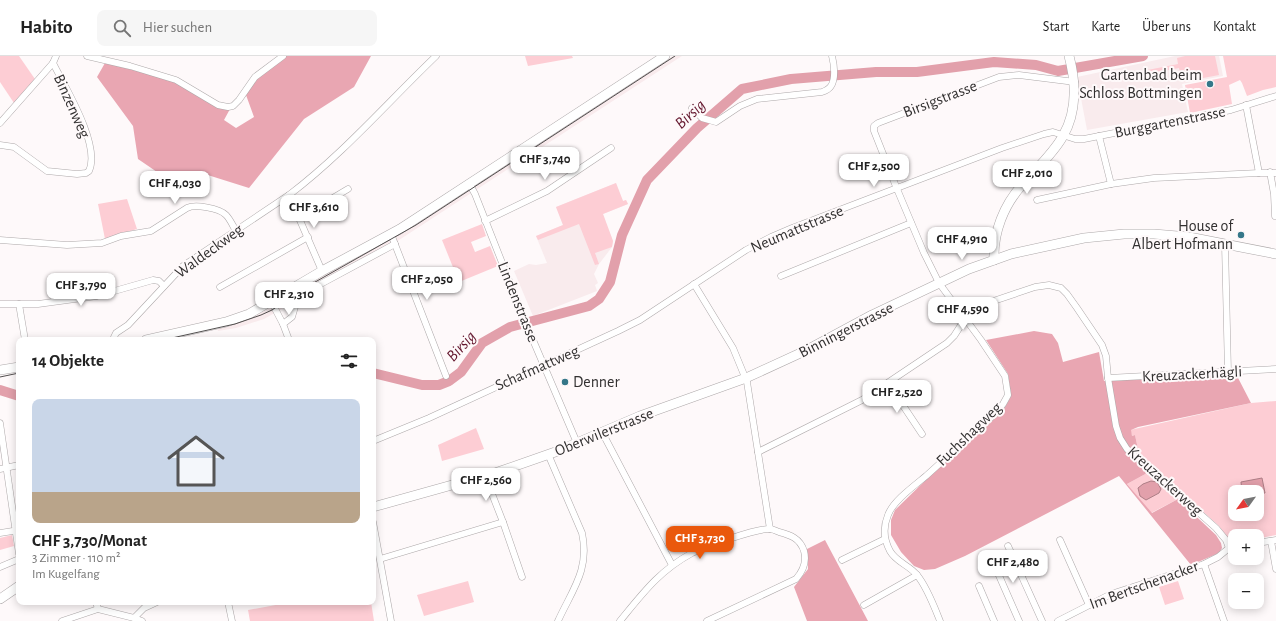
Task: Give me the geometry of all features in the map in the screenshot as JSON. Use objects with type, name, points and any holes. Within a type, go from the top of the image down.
[{"type":"main road","points":[[159,337],[234,320],[248,314],[322,271],[391,234],[665,56]]},
{"type":"main road","points":[[994,260],[996,235],[1002,216],[1018,190],[1050,154],[1063,136],[1072,111],[1074,78],[1070,60]]},
{"type":"main road","name":"Binningerstrasse","points":[[764,370],[969,269],[1011,254],[1071,240],[1124,234],[1154,234],[1189,237],[1276,254]]},
{"type":"main road","points":[[0,370],[16,367]]},
{"type":"main road","name":"Oberwilerstrasse","points":[[376,506],[485,476],[548,454],[640,416],[746,378],[764,370]]},
{"type":"main road","points":[[0,599],[16,588]]},
{"type":"street","points":[[0,123],[53,63],[56,56]]},
{"type":"street","points":[[86,56],[130,66],[176,80],[218,105],[228,107],[232,106],[239,100],[255,77],[283,56]]},
{"type":"street","name":"Waldeckweg","points":[[114,337],[116,333],[128,325],[183,266],[304,184],[369,125],[404,87],[436,56]]},
{"type":"street","points":[[692,108],[702,118],[716,122],[740,106],[757,99],[822,92],[830,87],[833,82],[834,64],[832,56]]},
{"type":"street","name":"Binzenweg","points":[[0,145],[14,148],[47,171],[77,174],[86,173],[89,171],[91,158],[87,135],[81,117],[53,63]]},
{"type":"street","name":"Birsigstrasse","points":[[911,223],[874,131],[874,126],[878,123],[999,77],[1019,75],[1074,78]]},
{"type":"street","name":"Burggartenstrasse","points":[[1063,136],[1075,139],[1084,139],[1194,118],[1276,96]]},
{"type":"street","points":[[1246,105],[1259,173]]},
{"type":"street","name":"Neumattstrasse","points":[[694,284],[746,250],[771,237],[828,214],[1002,148],[1044,134],[1054,132],[1063,136]]},
{"type":"street","points":[[1098,136],[1111,184]]},
{"type":"street","points":[[485,221],[547,191],[610,148]]},
{"type":"street","points":[[1038,200],[1111,184],[1154,178],[1273,173],[1274,216],[1276,216]]},
{"type":"street","name":"Lindenstrasse","points":[[469,183],[521,310],[526,326],[577,443]]},
{"type":"street","points":[[299,218],[348,189]]},
{"type":"street","points":[[289,195],[322,271]]},
{"type":"street","points":[[0,240],[67,245],[102,243],[128,234],[151,231],[187,208],[193,206],[222,211],[236,231]]},
{"type":"street","points":[[781,276],[911,223]]},
{"type":"street","name":"Fuchshagweg","points":[[885,539],[885,527],[891,509],[996,413],[1008,395],[1005,376],[939,283],[911,223]]},
{"type":"street","points":[[391,234],[446,376]]},
{"type":"street","points":[[220,287],[308,237]]},
{"type":"street","points":[[283,324],[292,317],[297,300],[317,286],[395,244]]},
{"type":"street","points":[[1225,244],[1228,372]]},
{"type":"street","points":[[0,304],[38,304],[97,296],[153,280],[159,281],[164,286]]},
{"type":"street","points":[[694,284],[733,348],[750,390],[770,529]]},
{"type":"street","name":"Schafmattweg","points":[[376,440],[429,418],[635,322],[694,284]]},
{"type":"street","name":"Kreuzackerweg","points":[[961,312],[1035,287],[1049,285],[1061,288],[1078,308],[1102,345],[1106,356],[1116,426],[1120,438],[1127,449],[1216,528],[1228,543]]},
{"type":"street","points":[[271,301],[288,337]]},
{"type":"street","points":[[19,304],[24,337]]},
{"type":"street","points":[[758,452],[862,400],[947,343],[954,336],[965,319]]},
{"type":"street","name":"Kreuzackerhägli","points":[[1108,378],[1276,369]]},
{"type":"street","points":[[888,383],[922,434]]},
{"type":"street","points":[[0,423],[16,519]]},
{"type":"street","points":[[602,432],[672,565]]},
{"type":"street","points":[[548,454],[582,533],[584,548],[583,568],[575,588],[558,621]]},
{"type":"street","points":[[0,469],[16,466]]},
{"type":"street","points":[[485,476],[522,577]]},
{"type":"street","points":[[380,559],[503,522]]},
{"type":"street","points":[[620,621],[654,580],[672,565],[704,548],[748,534],[770,529],[791,535],[801,543],[805,557],[804,566],[796,579],[707,621]]},
{"type":"street","points":[[0,533],[16,530]]},
{"type":"street","points":[[376,538],[391,621]]},
{"type":"street","points":[[842,560],[885,539],[890,552],[896,560],[917,575],[940,621]]},
{"type":"street","points":[[1060,540],[1089,605]]},
{"type":"street","points":[[1264,542],[1274,541],[1276,569]]},
{"type":"street","points":[[1008,546],[1042,621]]},
{"type":"street","name":"Im Bertschenacker","points":[[1058,621],[1111,594],[1204,564],[1228,551]]},
{"type":"street","points":[[990,555],[1019,621]]},
{"type":"street","points":[[0,567],[16,560]]},
{"type":"street","points":[[1204,564],[1224,621]]},
{"type":"street","points":[[864,605],[917,575]]},
{"type":"street","points":[[979,586],[994,621]]},
{"type":"street","points":[[97,605],[98,609]]},
{"type":"street","points":[[134,618],[144,608],[150,605]]},
{"type":"street","points":[[229,605],[232,621]]},
{"type":"street","points":[[62,621],[98,609],[142,621]]},
{"type":"shaded area","points":[[0,56],[19,56],[37,82],[16,106],[0,82]]},
{"type":"shaded area","points":[[282,56],[371,56],[354,87],[304,119],[249,188],[195,171],[176,185],[138,159],[133,126],[97,77],[105,63],[177,81],[230,109],[224,120],[236,128],[254,117],[246,95],[261,73]]},
{"type":"shaded area","points":[[525,56],[572,56],[573,58],[528,66]]},
{"type":"shaded area","points":[[673,56],[682,56],[396,242],[304,293],[264,319],[236,328],[218,331],[217,327],[249,319],[282,302],[310,282],[576,119]]},
{"type":"shaded area","points":[[1175,56],[1219,56],[1223,76],[1182,84],[1188,112],[1087,130],[1077,77]]},
{"type":"shaded area","points":[[1185,56],[1215,56],[1219,75],[1182,82],[1179,68],[1113,81],[1112,77],[1178,64],[1177,58]]},
{"type":"shaded area","name":"Gartenbad beim Schloss Bottmingen","points":[[1223,56],[1276,56],[1276,87],[1247,96],[1240,80],[1229,85],[1232,104],[1190,113],[1185,85],[1227,77]]},
{"type":"shaded area","points":[[616,183],[623,201],[626,200],[628,204],[603,214],[613,241],[612,247],[599,264],[594,274],[598,283],[595,285],[597,291],[533,316],[514,271],[529,264],[536,265],[547,263],[536,236],[563,225],[556,207]]},
{"type":"shaded area","points":[[616,183],[623,201],[626,200],[628,204],[603,214],[613,241],[612,247],[595,253],[599,264],[595,265],[579,224],[538,240],[536,236],[563,225],[556,207]]},
{"type":"shaded area","points":[[127,199],[137,229],[105,239],[98,204]]},
{"type":"shaded area","points":[[482,224],[486,236],[471,242],[475,252],[490,246],[498,266],[459,282],[442,240]]},
{"type":"shaded area","points":[[1034,331],[1052,334],[1058,343],[1063,362],[1099,352],[1104,381],[1236,374],[1251,403],[1138,427],[1131,430],[1132,436],[1135,435],[1139,454],[1136,460],[1149,472],[1127,484],[1152,513],[1178,499],[1216,535],[1222,548],[1219,553],[1191,565],[1119,476],[965,556],[935,569],[924,570],[914,566],[901,552],[891,535],[891,520],[895,510],[935,471],[1004,409],[1011,396],[1008,374],[986,340]]},
{"type":"shaded area","points":[[1276,401],[1276,535],[1264,538],[1264,529],[1228,529],[1228,539],[1219,526],[1139,454],[1135,435],[1132,436],[1130,430],[1251,403]]},
{"type":"shaded area","points":[[476,428],[484,449],[442,461],[438,445]]},
{"type":"shaded area","points":[[1149,472],[1178,499],[1151,513],[1127,484]]},
{"type":"shaded area","points":[[1262,478],[1263,485],[1241,485],[1241,482]]},
{"type":"shaded area","points":[[1151,481],[1157,482],[1161,489],[1159,493],[1146,500],[1140,496],[1138,488]]},
{"type":"shaded area","points":[[12,535],[14,546],[0,550],[0,538]]},
{"type":"shaded area","points":[[825,540],[868,621],[807,621],[794,587],[808,569],[807,549]]},
{"type":"shaded area","points":[[468,581],[474,602],[424,616],[417,595]]},
{"type":"shaded area","points":[[1178,581],[1184,599],[1165,605],[1159,587]]},
{"type":"shaded area","points":[[276,605],[371,605],[374,621],[250,621],[248,610]]},
{"type":"waterway","name":"Birsig","points":[[376,374],[422,385],[439,385],[449,381],[461,372],[482,343],[510,327],[589,306],[599,299],[610,282],[622,235],[647,180],[697,128],[742,89],[791,79],[876,72],[917,72],[994,62],[1036,65],[1058,71],[1143,56]]},
{"type":"waterway","name":"Birsig","points":[[0,390],[16,395]]},
{"type":"tram line","points":[[176,337],[235,324],[272,310],[301,290],[416,225],[675,56]]},
{"type":"tram line","points":[[0,377],[16,374]]},
{"type":"place","name":"Gartenbad beim Schloss Bottmingen","points":[[1210,84]]},
{"type":"place","name":"House of Albert Hofmann","points":[[1241,235]]},
{"type":"place","name":"Denner","points":[[565,382]]}]
